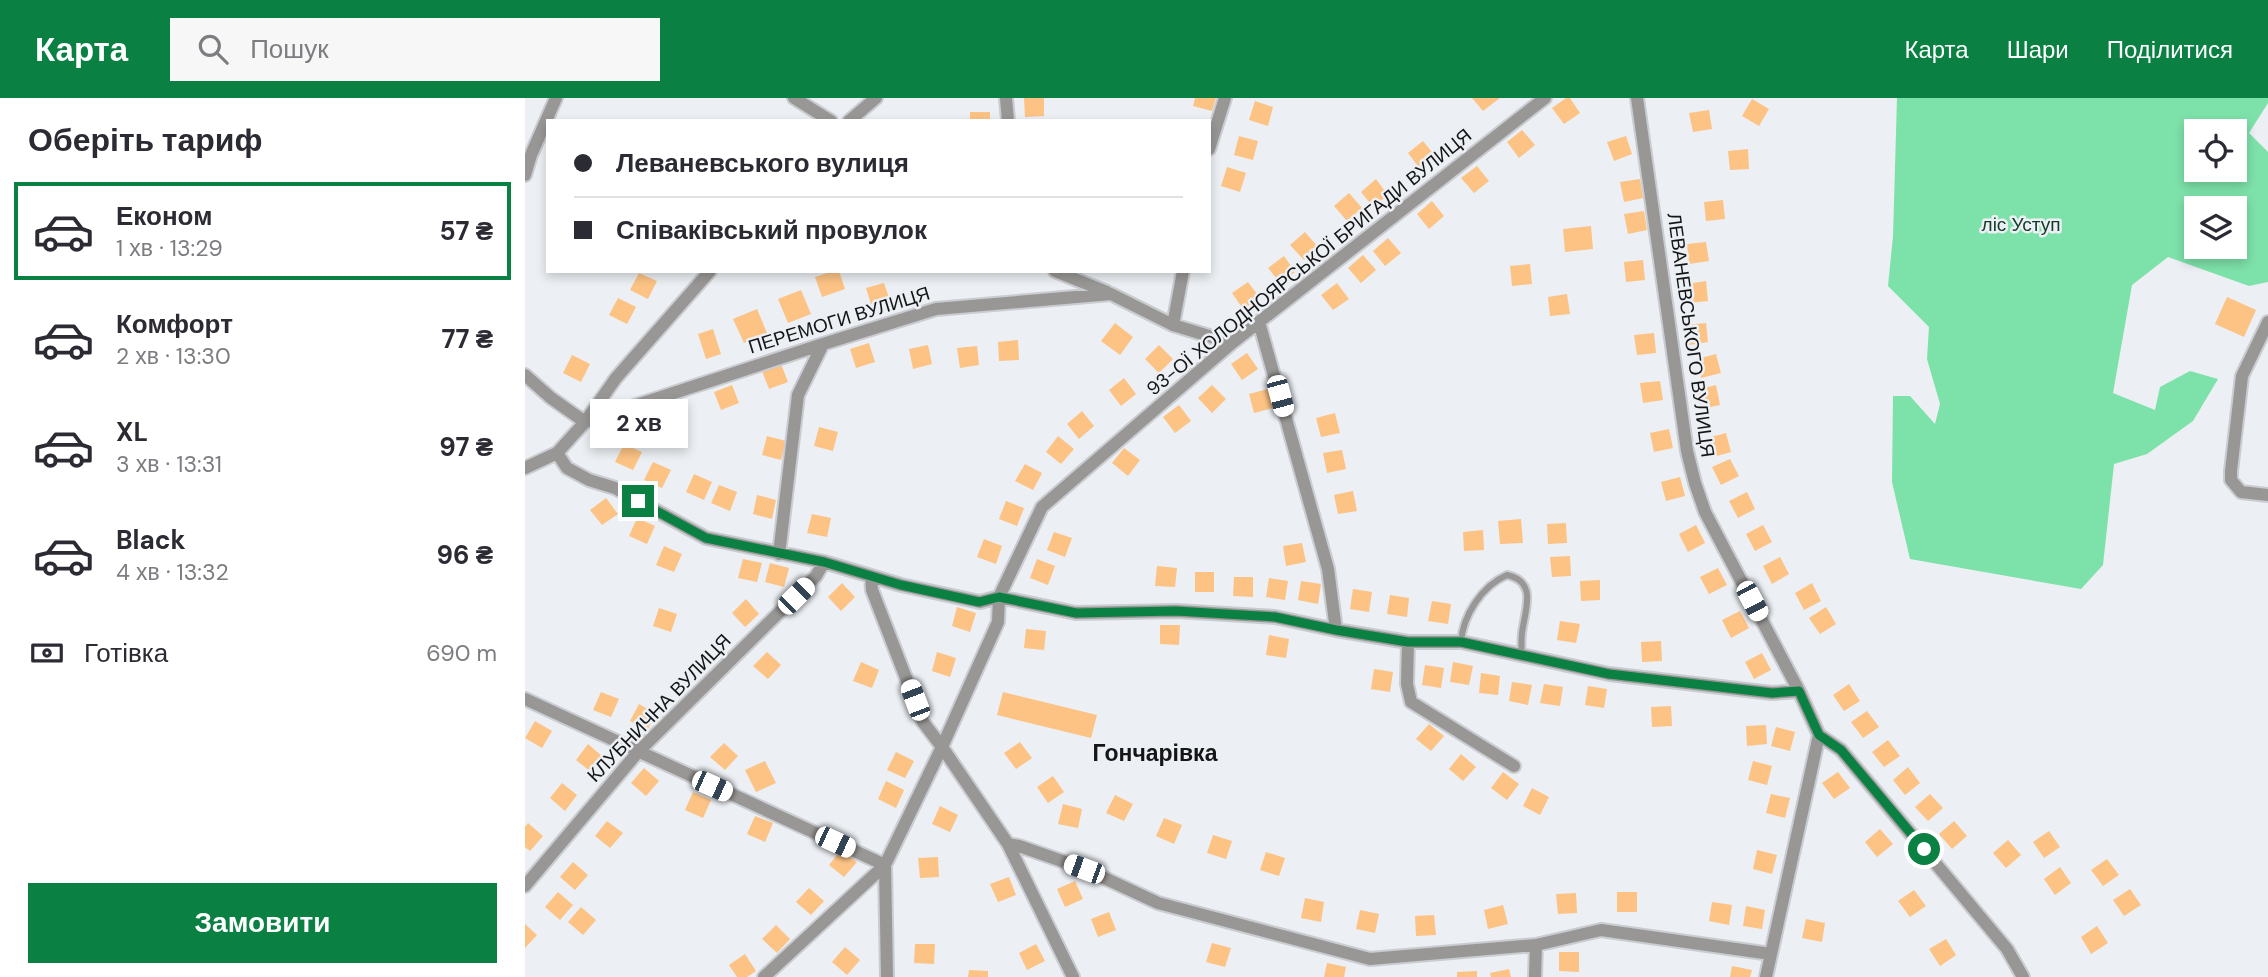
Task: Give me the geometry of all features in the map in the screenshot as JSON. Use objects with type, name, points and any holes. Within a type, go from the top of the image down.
[{"type":"street","points":[[547,119],[556,98]]},
{"type":"street","points":[[794,98],[828,119]]},
{"type":"street","points":[[851,119],[876,98]]},
{"type":"street","points":[[1006,98],[1008,119]]},
{"type":"street","points":[[1211,143],[1225,98]]},
{"type":"street","name":"93-ОЇ ХОЛОДНОЯРСЬКОЇ БРИГАДИ ВУЛИЦЯ","points":[[764,977],[885,865],[998,622],[999,597],[1042,508],[1232,343],[1545,98]]},
{"type":"street","name":"ЛЕВАНЕВСЬКОГО ВУЛИЦЯ","points":[[1637,98],[1686,451],[1705,512],[1799,691],[1819,735],[1841,750],[1850,760],[2007,949],[2023,977]]},
{"type":"street","points":[[525,175],[546,121]]},
{"type":"street","name":"ПЕРЕМОГИ ВУЛИЦЯ","points":[[525,468],[557,453],[585,422],[616,378],[708,273]]},
{"type":"street","points":[[1060,273],[1111,294],[1173,325],[1232,343]]},
{"type":"street","points":[[1173,325],[1183,273]]},
{"type":"street","name":"ПЕРЕМОГИ ВУЛИЦЯ","points":[[585,422],[936,309],[1111,294]]},
{"type":"street","points":[[1259,322],[1328,569],[1336,630]]},
{"type":"street","points":[[2268,322],[2242,376],[2231,480],[2241,492],[2268,495]]},
{"type":"street","points":[[779,554],[798,395],[823,344]]},
{"type":"street","points":[[525,375],[585,422]]},
{"type":"street","points":[[557,453],[566,468],[589,480],[615,488],[706,538],[824,562],[979,602],[999,597],[1076,613],[1176,611],[1275,617],[1408,642],[1461,642],[1609,674],[1772,693],[1799,691]]},
{"type":"street","name":"КЛУБНИЧНА ВУЛИЦЯ","points":[[525,886],[638,752],[816,576],[824,562]]},
{"type":"street","points":[[871,576],[872,590],[923,722],[1008,844],[1073,977]]},
{"type":"street","points":[[1408,642],[1407,684],[1411,702],[1514,766]]},
{"type":"street","points":[[525,699],[885,865],[887,977]]},
{"type":"street","points":[[1766,977],[1819,735]]},
{"type":"street","points":[[1008,844],[1084,869],[1158,903],[1370,959],[1536,945],[1601,930],[1770,954]]},
{"type":"street","points":[[1535,977],[1536,945]]},
{"type":"lane","points":[[1461,642],[1468,618],[1480,595],[1489,585],[1507,575],[1519,578],[1525,584],[1527,595],[1521,656]]},
{"type":"green space","name":"ліс Уступ","points":[[1897,98],[2268,98],[2268,103],[2249,133],[2268,152],[2268,282],[2249,286],[2168,257],[2132,285],[2113,393],[2155,410],[2160,387],[2190,371],[2218,379],[2193,421],[2147,454],[2114,464],[2103,565],[2081,589],[1910,559],[1892,482],[1893,396],[1910,396],[1935,424],[1940,404],[1927,359],[1929,327],[1888,286],[1893,236]]},
{"type":"building","points":[[1024,98],[1044,98],[1044,116],[1025,117]]},
{"type":"building","points":[[1195,98],[1216,98],[1212,111],[1193,106]]},
{"type":"building","points":[[1472,98],[1500,98],[1483,111]]},
{"type":"building","points":[[1570,98],[1580,113],[1564,124],[1552,108]]},
{"type":"building","points":[[1752,99],[1769,109],[1759,126],[1742,116]]},
{"type":"building","points":[[1255,101],[1273,107],[1268,126],[1249,120]]},
{"type":"building","points":[[1709,110],[1712,129],[1693,132],[1689,113]]},
{"type":"building","points":[[970,112],[990,112],[990,119],[970,119]]},
{"type":"building","points":[[1522,130],[1535,145],[1519,158],[1507,142]]},
{"type":"building","points":[[1239,136],[1258,141],[1253,160],[1234,155]]},
{"type":"building","points":[[1626,136],[1632,154],[1614,161],[1607,142]]},
{"type":"building","points":[[1423,141],[1436,157],[1420,169],[1408,153]]},
{"type":"building","points":[[1748,149],[1749,169],[1730,170],[1728,151]]},
{"type":"building","points":[[1477,166],[1489,181],[1474,193],[1461,178]]},
{"type":"building","points":[[1227,167],[1246,173],[1240,192],[1221,186]]},
{"type":"building","points":[[1376,179],[1388,195],[1373,207],[1361,192]]},
{"type":"building","points":[[1640,179],[1643,198],[1624,202],[1620,182]]},
{"type":"building","points":[[1349,193],[1362,208],[1347,221],[1334,206]]},
{"type":"building","points":[[1723,200],[1725,219],[1706,221],[1704,202]]},
{"type":"building","points":[[1432,201],[1444,216],[1429,229],[1417,214]]},
{"type":"building","points":[[1644,211],[1647,230],[1628,234],[1624,214]]},
{"type":"building","points":[[1591,226],[1593,249],[1565,252],[1563,229]]},
{"type":"building","points":[[1305,232],[1318,247],[1304,260],[1290,245]]},
{"type":"building","points":[[1388,238],[1401,253],[1385,266],[1373,251]]},
{"type":"building","points":[[1706,242],[1709,261],[1689,264],[1687,244]]},
{"type":"building","points":[[1363,255],[1376,270],[1361,283],[1348,268]]},
{"type":"building","points":[[1284,256],[1295,272],[1280,283],[1268,268]]},
{"type":"building","points":[[1643,260],[1645,280],[1626,282],[1624,262]]},
{"type":"building","points":[[1530,264],[1532,284],[1512,286],[1510,266]]},
{"type":"building","points":[[639,273],[657,281],[648,299],[630,290]]},
{"type":"building","points":[[840,273],[845,289],[822,297],[815,277]]},
{"type":"building","points":[[1706,281],[1708,301],[1689,303],[1686,284]]},
{"type":"building","points":[[1248,282],[1260,298],[1243,309],[1232,293]]},
{"type":"building","points":[[884,283],[889,298],[871,304],[866,288]]},
{"type":"building","points":[[1337,283],[1349,299],[1333,310],[1321,295]]},
{"type":"building","points":[[801,290],[811,314],[788,323],[778,299]]},
{"type":"building","points":[[1567,294],[1570,314],[1550,316],[1548,297]]},
{"type":"building","points":[[2227,297],[2256,310],[2244,337],[2215,324]]},
{"type":"building","points":[[618,298],[636,307],[627,324],[609,315]]},
{"type":"building","points":[[757,309],[767,333],[744,343],[733,319]]},
{"type":"building","points":[[1115,323],[1133,337],[1120,355],[1101,341]]},
{"type":"building","points":[[1706,323],[1708,342],[1689,345],[1686,325]]},
{"type":"building","points":[[713,329],[721,354],[706,359],[698,334]]},
{"type":"building","points":[[1654,333],[1656,353],[1637,355],[1634,335]]},
{"type":"building","points":[[1018,340],[1019,360],[999,361],[998,342]]},
{"type":"building","points":[[869,343],[875,362],[856,368],[850,349]]},
{"type":"building","points":[[928,345],[932,364],[913,369],[909,349]]},
{"type":"building","points":[[1159,345],[1173,359],[1159,373],[1145,359]]},
{"type":"building","points":[[977,346],[979,365],[960,368],[957,348]]},
{"type":"building","points":[[1247,353],[1258,369],[1242,380],[1231,364]]},
{"type":"building","points":[[1716,354],[1721,373],[1701,378],[1697,359]]},
{"type":"building","points":[[572,355],[590,364],[581,382],[563,373]]},
{"type":"building","points":[[781,364],[788,382],[769,389],[762,371]]},
{"type":"building","points":[[1124,378],[1136,394],[1121,406],[1109,390]]},
{"type":"building","points":[[1660,381],[1663,400],[1643,403],[1640,383]]},
{"type":"building","points":[[732,385],[739,403],[721,410],[714,392]]},
{"type":"building","points":[[1212,385],[1226,399],[1212,413],[1198,398]]},
{"type":"building","points":[[1716,385],[1720,405],[1701,409],[1696,390]]},
{"type":"building","points":[[1268,389],[1273,408],[1254,413],[1249,394]]},
{"type":"building","points":[[1179,405],[1191,421],[1175,433],[1163,417]]},
{"type":"building","points":[[1082,411],[1094,426],[1079,439],[1067,424]]},
{"type":"building","points":[[1335,413],[1340,433],[1321,437],[1316,418]]},
{"type":"building","points":[[819,427],[838,432],[833,451],[814,446]]},
{"type":"building","points":[[1669,429],[1673,448],[1654,452],[1650,433]]},
{"type":"building","points":[[1726,433],[1731,452],[1713,457],[1707,438]]},
{"type":"building","points":[[767,436],[786,441],[781,460],[762,455]]},
{"type":"building","points":[[1058,436],[1074,449],[1061,464],[1046,452]]},
{"type":"building","points":[[624,444],[642,452],[633,470],[615,462]]},
{"type":"building","points":[[1124,448],[1140,460],[1128,476],[1112,463]]},
{"type":"building","points":[[1342,450],[1346,469],[1327,473],[1323,453]]},
{"type":"building","points":[[1730,459],[1739,476],[1721,485],[1712,467]]},
{"type":"building","points":[[653,462],[671,470],[662,488],[644,480]]},
{"type":"building","points":[[1025,464],[1042,473],[1033,490],[1015,481]]},
{"type":"building","points":[[694,474],[712,482],[704,500],[686,492]]},
{"type":"building","points":[[1680,477],[1685,496],[1666,501],[1661,482]]},
{"type":"building","points":[[719,485],[737,492],[730,511],[711,503]]},
{"type":"building","points":[[1353,491],[1357,511],[1338,514],[1334,495]]},
{"type":"building","points":[[1747,492],[1755,509],[1738,518],[1729,501]]},
{"type":"building","points":[[757,495],[776,500],[772,519],[753,514]]},
{"type":"building","points":[[606,498],[618,514],[602,525],[590,510]]},
{"type":"building","points":[[1006,501],[1024,508],[1017,526],[999,519]]},
{"type":"building","points":[[812,514],[831,518],[827,537],[807,533]]},
{"type":"building","points":[[637,518],[655,526],[647,544],[629,536]]},
{"type":"building","points":[[1521,519],[1523,543],[1500,544],[1498,521]]},
{"type":"building","points":[[1566,523],[1567,543],[1548,544],[1547,524]]},
{"type":"building","points":[[1696,525],[1705,543],[1688,552],[1679,534]]},
{"type":"building","points":[[1763,525],[1772,542],[1755,551],[1746,534]]},
{"type":"building","points":[[1483,530],[1484,550],[1464,551],[1463,532]]},
{"type":"building","points":[[1054,532],[1072,538],[1065,557],[1047,550]]},
{"type":"building","points":[[984,539],[1002,546],[996,564],[977,557]]},
{"type":"building","points":[[1302,543],[1306,562],[1286,566],[1283,546]]},
{"type":"building","points":[[664,546],[682,554],[674,572],[656,565]]},
{"type":"building","points":[[1570,556],[1571,576],[1552,577],[1550,557]]},
{"type":"building","points":[[1780,557],[1789,574],[1772,584],[1763,566]]},
{"type":"building","points":[[743,559],[762,563],[757,582],[738,578]]},
{"type":"building","points":[[1037,559],[1055,566],[1048,585],[1030,578]]},
{"type":"building","points":[[770,563],[789,568],[784,587],[765,582]]},
{"type":"building","points":[[1157,566],[1177,568],[1175,587],[1155,586]]},
{"type":"building","points":[[1718,568],[1727,585],[1709,594],[1700,577]]},
{"type":"building","points":[[1195,572],[1214,572],[1214,592],[1195,592]]},
{"type":"building","points":[[1234,577],[1253,577],[1253,597],[1233,596]]},
{"type":"building","points":[[1269,578],[1288,581],[1285,600],[1266,597]]},
{"type":"building","points":[[1600,580],[1600,600],[1581,601],[1580,581]]},
{"type":"building","points":[[1301,581],[1321,584],[1318,604],[1298,600]]},
{"type":"building","points":[[842,583],[855,597],[841,611],[828,597]]},
{"type":"building","points":[[1812,583],[1821,601],[1804,610],[1795,593]]},
{"type":"building","points":[[1353,589],[1372,592],[1369,612],[1350,609]]},
{"type":"building","points":[[1390,595],[1409,598],[1407,617],[1387,614]]},
{"type":"building","points":[[746,599],[759,614],[745,627],[732,613]]},
{"type":"building","points":[[1432,601],[1451,604],[1448,624],[1428,621]]},
{"type":"building","points":[[957,607],[976,613],[970,632],[952,626]]},
{"type":"building","points":[[1826,607],[1836,624],[1820,634],[1809,618]]},
{"type":"building","points":[[659,608],[677,614],[671,632],[653,626]]},
{"type":"building","points":[[1740,611],[1749,628],[1731,638],[1722,620]]},
{"type":"building","points":[[1560,621],[1580,624],[1576,643],[1557,640]]},
{"type":"building","points":[[1160,625],[1180,625],[1179,645],[1160,644]]},
{"type":"building","points":[[1026,629],[1046,631],[1044,650],[1024,648]]},
{"type":"building","points":[[1269,635],[1289,639],[1286,658],[1266,655]]},
{"type":"building","points":[[1661,641],[1662,661],[1642,662],[1641,642]]},
{"type":"building","points":[[767,652],[781,665],[768,679],[753,666]]},
{"type":"building","points":[[937,652],[956,658],[950,677],[932,671]]},
{"type":"building","points":[[1762,653],[1771,670],[1754,679],[1745,662]]},
{"type":"building","points":[[861,662],[879,670],[872,688],[853,681]]},
{"type":"building","points":[[1453,662],[1473,666],[1469,685],[1450,682]]},
{"type":"building","points":[[1425,665],[1444,668],[1441,688],[1422,685]]},
{"type":"building","points":[[1374,669],[1393,672],[1390,692],[1371,689]]},
{"type":"building","points":[[1481,673],[1500,676],[1498,695],[1479,693]]},
{"type":"building","points":[[1512,682],[1532,685],[1528,705],[1509,701]]},
{"type":"building","points":[[1544,684],[1563,687],[1560,706],[1540,703]]},
{"type":"building","points":[[1849,684],[1860,701],[1844,711],[1833,695]]},
{"type":"building","points":[[1588,686],[1607,689],[1604,708],[1585,705]]},
{"type":"building","points":[[601,692],[619,699],[611,717],[593,710]]},
{"type":"building","points":[[1003,692],[1097,715],[1091,738],[997,715]]},
{"type":"building","points":[[639,704],[656,714],[647,731],[630,721]]},
{"type":"building","points":[[1671,706],[1672,726],[1652,727],[1651,707]]},
{"type":"building","points":[[1867,711],[1879,727],[1863,738],[1851,722]]},
{"type":"building","points":[[535,721],[552,731],[542,748],[525,738]]},
{"type":"building","points":[[1429,724],[1444,736],[1431,751],[1416,739]]},
{"type":"building","points":[[1766,725],[1767,744],[1747,746],[1746,726]]},
{"type":"building","points":[[1776,727],[1795,732],[1790,751],[1771,746]]},
{"type":"building","points":[[1888,740],[1900,756],[1884,767],[1872,752]]},
{"type":"building","points":[[1020,742],[1032,758],[1016,769],[1004,753]]},
{"type":"building","points":[[724,743],[738,756],[725,770],[710,757]]},
{"type":"building","points":[[588,744],[603,757],[591,772],[576,760]]},
{"type":"building","points":[[896,752],[914,761],[905,778],[887,770]]},
{"type":"building","points":[[1461,754],[1476,767],[1463,781],[1449,769]]},
{"type":"building","points":[[765,761],[776,783],[756,792],[745,770]]},
{"type":"building","points":[[1753,761],[1772,766],[1767,785],[1748,780]]},
{"type":"building","points":[[1908,767],[1920,783],[1905,795],[1893,780]]},
{"type":"building","points":[[644,768],[659,781],[646,796],[631,783]]},
{"type":"building","points":[[1503,772],[1519,784],[1507,800],[1491,788]]},
{"type":"building","points":[[1838,772],[1850,788],[1834,799],[1822,783]]},
{"type":"building","points":[[1053,776],[1064,792],[1048,803],[1037,787]]},
{"type":"building","points":[[886,781],[904,790],[896,808],[878,799]]},
{"type":"building","points":[[562,783],[577,795],[565,811],[550,798]]},
{"type":"building","points":[[1532,788],[1549,797],[1540,815],[1523,806]]},
{"type":"building","points":[[693,792],[711,800],[703,818],[685,810]]},
{"type":"building","points":[[1771,794],[1790,798],[1785,818],[1766,813]]},
{"type":"building","points":[[1930,794],[1943,808],[1928,821],[1915,807]]},
{"type":"building","points":[[1115,795],[1133,804],[1124,821],[1106,813]]},
{"type":"building","points":[[1063,804],[1082,809],[1078,828],[1058,824]]},
{"type":"building","points":[[940,806],[958,815],[950,832],[932,824]]},
{"type":"building","points":[[755,816],[773,823],[765,842],[747,834]]},
{"type":"building","points":[[1164,818],[1182,825],[1174,844],[1156,836]]},
{"type":"building","points":[[607,821],[623,833],[610,848],[595,836]]},
{"type":"building","points":[[1954,821],[1967,836],[1952,849],[1939,834]]},
{"type":"building","points":[[528,823],[543,836],[530,851],[525,847],[525,827]]},
{"type":"building","points":[[1880,829],[1893,844],[1877,857],[1865,842]]},
{"type":"building","points":[[2049,831],[2060,847],[2044,858],[2033,842]]},
{"type":"building","points":[[1213,835],[1232,841],[1226,859],[1207,853]]},
{"type":"building","points":[[2008,840],[2021,855],[2006,868],[1993,853]]},
{"type":"building","points":[[841,850],[857,862],[844,877],[829,865]]},
{"type":"building","points":[[1757,850],[1777,855],[1772,874],[1753,869]]},
{"type":"building","points":[[1266,852],[1285,858],[1279,876],[1260,870]]},
{"type":"building","points":[[938,857],[939,877],[920,878],[918,858]]},
{"type":"building","points":[[2107,859],[2119,875],[2103,886],[2091,870]]},
{"type":"building","points":[[573,862],[588,875],[575,890],[560,877]]},
{"type":"building","points":[[2060,867],[2071,883],[2055,895],[2044,879]]},
{"type":"building","points":[[1009,877],[1016,895],[998,902],[990,884]]},
{"type":"building","points":[[1075,881],[1083,899],[1065,907],[1057,889]]},
{"type":"building","points":[[809,888],[824,901],[811,915],[796,902]]},
{"type":"building","points":[[2130,889],[2141,905],[2124,916],[2113,900]]},
{"type":"building","points":[[1914,890],[1926,906],[1910,917],[1898,901]]},
{"type":"building","points":[[558,892],[573,905],[560,920],[545,907]]},
{"type":"building","points":[[1617,892],[1637,892],[1637,912],[1617,912]]},
{"type":"building","points":[[1576,893],[1577,913],[1558,914],[1556,894]]},
{"type":"building","points":[[1305,898],[1324,902],[1321,922],[1301,918]]},
{"type":"building","points":[[1712,902],[1732,905],[1729,925],[1709,921]]},
{"type":"building","points":[[1503,905],[1508,924],[1488,929],[1484,910]]},
{"type":"building","points":[[1746,906],[1765,910],[1762,929],[1743,926]]},
{"type":"building","points":[[581,907],[596,920],[583,935],[568,922]]},
{"type":"building","points":[[1360,910],[1379,914],[1375,933],[1356,929]]},
{"type":"building","points":[[1109,912],[1116,930],[1098,937],[1091,919]]},
{"type":"building","points":[[1434,915],[1436,935],[1416,936],[1415,916]]},
{"type":"building","points":[[1806,919],[1825,923],[1822,942],[1802,938]]},
{"type":"building","points":[[525,924],[537,935],[525,948]]},
{"type":"building","points":[[776,925],[790,939],[777,953],[762,939]]},
{"type":"building","points":[[2097,926],[2108,943],[2091,954],[2081,937]]},
{"type":"building","points":[[1946,939],[1956,955],[1940,966],[1929,949]]},
{"type":"building","points":[[1212,943],[1231,948],[1225,967],[1206,962]]},
{"type":"building","points":[[915,944],[935,944],[934,964],[914,963]]},
{"type":"building","points":[[1036,944],[1045,961],[1027,970],[1019,953]]},
{"type":"building","points":[[845,947],[860,960],[847,975],[832,962]]},
{"type":"building","points":[[1559,952],[1579,952],[1579,972],[1559,971]]},
{"type":"building","points":[[745,954],[756,971],[747,977],[737,977],[729,965]]},
{"type":"building","points":[[1327,963],[1346,967],[1344,977],[1324,977]]},
{"type":"building","points":[[1732,966],[1752,970],[1750,977],[1730,977]]},
{"type":"building","points":[[1509,969],[1511,977],[1491,977],[1490,973]]},
{"type":"building","points":[[969,970],[988,971],[988,977],[968,977]]},
{"type":"building","points":[[1477,971],[1477,977],[1457,977],[1457,972]]},
{"type":"district","name":"Гончарівка","points":[[1155,753]]},
{"type":"route","points":[[638,501],[706,538],[824,562],[901,585],[979,602],[999,597],[1076,613],[1176,611],[1275,617],[1408,642],[1461,642],[1609,674],[1772,693],[1799,691],[1819,735],[1841,750],[1924,849]]}]
